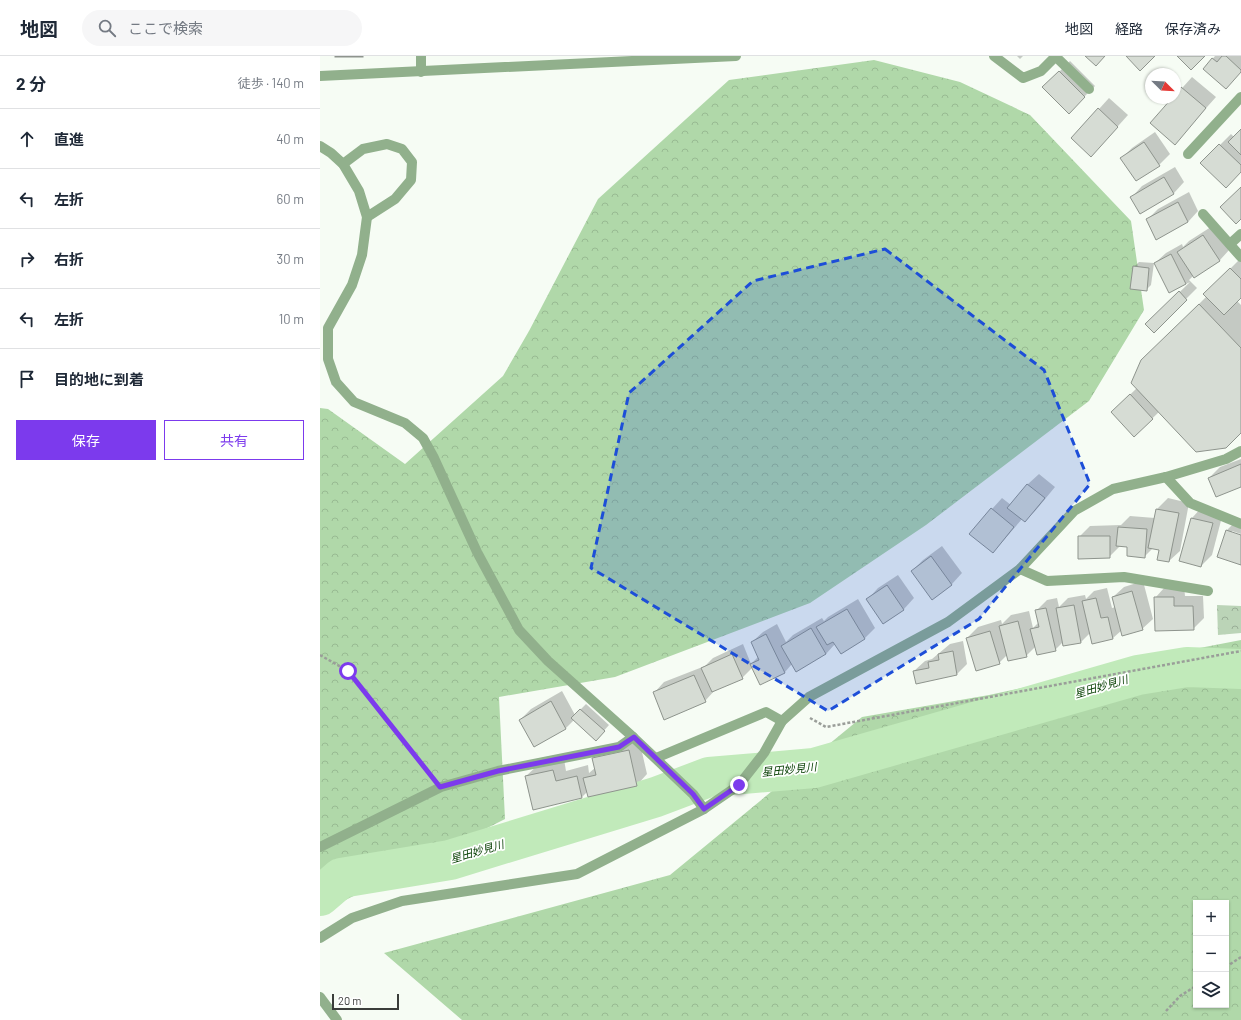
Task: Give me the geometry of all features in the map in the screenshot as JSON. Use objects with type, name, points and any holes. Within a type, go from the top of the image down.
[{"type":"street","points":[[421,56],[421,72]]},
{"type":"street","points":[[320,76],[421,72],[536,61],[736,56]]},
{"type":"street","points":[[994,56],[1023,78],[1041,71],[1056,56],[1089,90]]},
{"type":"street","points":[[1188,154],[1241,97]]},
{"type":"street","points":[[343,164],[362,149],[387,144],[402,149],[412,162],[411,180],[395,199],[367,217]]},
{"type":"street","points":[[320,146],[331,153],[343,164],[359,191],[367,217],[362,255],[352,285],[328,328],[328,359],[336,382],[354,402],[405,423],[423,438],[434,458],[477,552],[519,630],[548,661],[671,772],[693,794],[704,809]]},
{"type":"street","points":[[1203,214],[1241,257]]},
{"type":"street","points":[[1230,244],[1241,234]]},
{"type":"street","points":[[320,938],[352,918],[402,901],[577,874],[704,809],[739,785],[764,753],[782,722],[809,696],[948,622],[1020,570],[1074,511],[1114,489],[1166,477],[1226,459],[1241,451]]},
{"type":"street","points":[[1166,477],[1190,503],[1241,524]]},
{"type":"street","points":[[1020,570],[1047,581],[1124,577],[1208,591]]},
{"type":"street","points":[[656,758],[766,712],[782,722]]},
{"type":"street","points":[[320,847],[440,787],[498,771],[619,747],[634,737]]},
{"type":"street","points":[[320,997],[336,1020]]},
{"type":"path","points":[[795,710],[826,727],[1241,650]]},
{"type":"path","points":[[320,655],[348,671],[440,787]]},
{"type":"path","points":[[1229,964],[1241,957]]},
{"type":"path","points":[[1166,1011],[1180,996],[1193,988]]},
{"type":"highlighted area","points":[[885,249],[1044,370],[1090,484],[979,619],[828,711],[591,568],[629,393],[753,281]]},
{"type":"green space","points":[[874,60],[960,82],[1030,115],[1131,221],[1144,310],[1089,401],[926,525],[810,603],[615,677],[499,697],[505,819],[320,913],[320,408],[328,409],[405,464],[503,376],[529,331],[598,199],[729,80]]},
{"type":"green space","points":[[1217,605],[1241,606],[1241,633],[1218,635]]},
{"type":"green space","points":[[1241,640],[1241,1020],[462,1020],[384,953],[670,875],[862,717],[989,695],[1184,651]]},
{"type":"building","points":[[363,56],[363,57],[335,57]]},
{"type":"building","points":[[1085,56],[1105,56],[1096,66]]},
{"type":"building","points":[[1126,56],[1155,56],[1140,71]]},
{"type":"building","points":[[1177,56],[1205,56],[1191,70]]},
{"type":"building","points":[[1222,56],[1226,56],[1241,70],[1241,72],[1226,89],[1203,69],[1212,58],[1217,62]]},
{"type":"building","points":[[1059,71],[1085,97],[1069,114],[1042,87]]},
{"type":"building","points":[[1181,87],[1206,108],[1175,145],[1150,123],[1167,104],[1181,104]]},
{"type":"building","points":[[1098,108],[1118,127],[1091,157],[1071,138]]},
{"type":"building","points":[[1241,129],[1241,155],[1228,142]]},
{"type":"building","points":[[1144,142],[1160,166],[1136,181],[1120,158]]},
{"type":"building","points":[[1219,144],[1241,165],[1241,172],[1226,188],[1200,163]]},
{"type":"building","points":[[1164,177],[1174,194],[1140,214],[1130,197]]},
{"type":"building","points":[[1241,187],[1241,219],[1236,224],[1220,207]]},
{"type":"building","points":[[1178,202],[1188,222],[1156,240],[1146,219]]},
{"type":"building","points":[[1203,235],[1220,261],[1194,278],[1177,252]]},
{"type":"building","points":[[1171,254],[1186,284],[1169,293],[1154,263]]},
{"type":"building","points":[[1133,266],[1149,268],[1147,291],[1130,289]]},
{"type":"building","points":[[1230,268],[1241,279],[1241,298],[1224,315],[1203,294]]},
{"type":"building","points":[[1179,291],[1187,300],[1154,333],[1145,324]]},
{"type":"building","points":[[1199,304],[1241,348],[1241,433],[1226,448],[1196,452],[1131,383],[1141,360]]},
{"type":"building","points":[[1130,394],[1153,419],[1134,437],[1111,412]]},
{"type":"building","points":[[1241,464],[1241,487],[1216,497],[1208,478]]},
{"type":"building","points":[[1027,484],[1045,498],[1025,522],[1007,508]]},
{"type":"building","points":[[991,508],[1014,527],[993,553],[969,534]]},
{"type":"building","points":[[1156,509],[1179,513],[1169,562],[1157,560],[1159,550],[1148,548]]},
{"type":"building","points":[[1191,518],[1213,523],[1201,567],[1179,561]]},
{"type":"building","points":[[1118,527],[1147,529],[1145,558],[1127,556],[1127,547],[1116,546]]},
{"type":"building","points":[[1226,530],[1241,535],[1241,565],[1217,557]]},
{"type":"building","points":[[1078,536],[1110,536],[1110,558],[1078,559]]},
{"type":"building","points":[[931,556],[952,585],[932,600],[911,571]]},
{"type":"building","points":[[887,585],[904,610],[883,624],[866,599]]},
{"type":"building","points":[[1132,591],[1143,630],[1122,636],[1112,597]]},
{"type":"building","points":[[1154,597],[1174,597],[1174,606],[1193,606],[1194,630],[1155,631]]},
{"type":"building","points":[[1096,598],[1101,618],[1108,617],[1113,639],[1092,644],[1082,601]]},
{"type":"building","points":[[1074,605],[1081,643],[1063,646],[1056,608]]},
{"type":"building","points":[[1046,608],[1056,651],[1037,655],[1030,629],[1039,627],[1035,610]]},
{"type":"building","points":[[847,609],[865,639],[841,654],[833,642],[827,645],[816,627]]},
{"type":"building","points":[[1018,621],[1027,657],[1008,661],[999,626]]},
{"type":"building","points":[[811,628],[826,654],[796,672],[781,646]]},
{"type":"building","points":[[990,631],[1000,664],[976,671],[966,638]]},
{"type":"building","points":[[766,634],[785,673],[760,685],[750,664],[759,660],[751,642]]},
{"type":"building","points":[[953,651],[957,675],[916,684],[913,671],[929,668],[928,662],[939,660],[938,654]]},
{"type":"building","points":[[732,654],[743,679],[712,692],[701,668]]},
{"type":"building","points":[[694,675],[706,702],[664,720],[653,692]]},
{"type":"building","points":[[551,701],[566,729],[534,747],[519,720]]},
{"type":"building","points":[[580,709],[605,731],[596,741],[571,718]]},
{"type":"building","points":[[629,750],[637,786],[588,797],[583,778],[596,775],[592,758]]},
{"type":"building","points":[[553,770],[556,781],[577,776],[582,798],[533,810],[525,776]]},
{"type":"waterway","name":"星田妙見川","points":[[320,896],[341,878],[450,860],[656,797],[709,777],[814,768],[1138,675],[1187,667],[1241,669]]},
{"type":"route","points":[[348,671],[440,787],[498,771],[619,747],[634,737],[693,794],[704,809],[739,785]]}]
